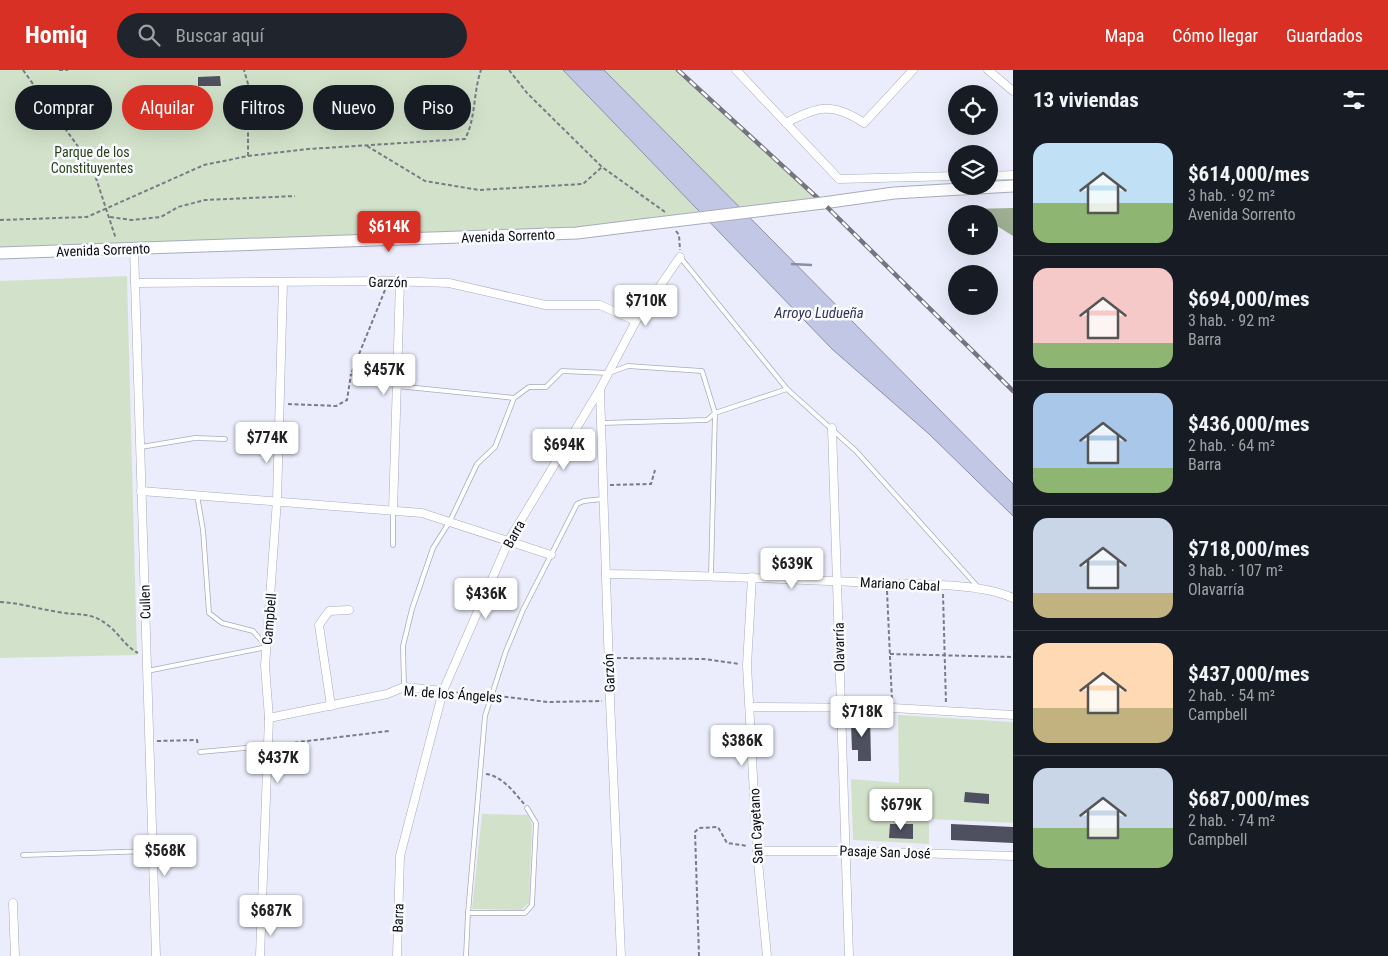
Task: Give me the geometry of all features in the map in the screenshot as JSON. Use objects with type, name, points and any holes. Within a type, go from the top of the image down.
[{"type":"main road","name":"Avenida Sorrento","points":[[0,253],[577,233],[894,193],[1013,186]]},
{"type":"street","points":[[736,70],[839,179],[948,176]]},
{"type":"street","points":[[786,123],[808,111],[826,108],[846,111],[864,123],[913,70]]},
{"type":"street","points":[[988,70],[1013,91]]},
{"type":"street","points":[[998,176],[1013,175]]},
{"type":"street","name":"Cullen","points":[[134,249],[156,956]]},
{"type":"street","name":"Barra","points":[[397,956],[400,856],[442,691],[509,540],[600,389],[636,321],[680,257]]},
{"type":"street","name":"Garzón","points":[[135,283],[389,281],[449,283],[545,305],[600,305],[636,321]]},
{"type":"street","name":"Campbell","points":[[260,956],[269,718],[265,666],[278,500],[283,282]]},
{"type":"street","points":[[392,511],[400,282]]},
{"type":"street","name":"Garzón","points":[[600,389],[608,658],[621,956]]},
{"type":"street","name":"Olavarría","points":[[832,428],[849,956]]},
{"type":"street","points":[[141,491],[278,500],[422,513],[551,555]]},
{"type":"street","name":"Mariano Cabal","points":[[606,574],[752,577],[943,586],[980,589],[1002,593],[1013,598]]},
{"type":"street","name":"San Cayetano","points":[[752,577],[747,665],[757,851],[766,956]]},
{"type":"street","points":[[331,706],[319,625],[329,611],[349,610]]},
{"type":"street","name":"M. de los Ángeles","points":[[269,718],[387,694],[404,688],[442,691]]},
{"type":"street","points":[[750,707],[893,708],[1013,715]]},
{"type":"street","name":"Pasaje San José","points":[[757,851],[845,851],[1013,856]]},
{"type":"street","points":[[14,903],[15,956]]},
{"type":"lane","points":[[680,257],[787,389],[856,451],[980,589]]},
{"type":"lane","points":[[404,688],[403,646],[412,609],[433,548],[450,521],[477,464],[495,447],[514,398],[530,387],[546,387],[562,371],[609,373],[628,366],[702,371],[715,413],[711,576]]},
{"type":"lane","points":[[396,386],[514,398]]},
{"type":"lane","points":[[600,423],[707,420],[715,413],[787,389]]},
{"type":"lane","points":[[140,448],[195,438],[225,439]]},
{"type":"lane","points":[[147,671],[266,647],[253,631],[222,623],[209,613],[203,530],[197,495]]},
{"type":"lane","points":[[466,956],[485,716],[509,643],[523,610],[577,504],[584,501],[603,499]]},
{"type":"lane","points":[[392,511],[393,545]]},
{"type":"lane","points":[[200,752],[268,746]]},
{"type":"lane","points":[[468,913],[525,913],[532,905],[536,823],[527,808]]},
{"type":"lane","points":[[23,855],[152,851]]},
{"type":"path","points":[[23,70],[92,166],[119,249]]},
{"type":"path","points":[[59,70],[68,70]]},
{"type":"path","points":[[244,70],[248,84],[248,156]]},
{"type":"path","points":[[0,220],[87,217],[204,165],[248,156],[308,148],[465,139],[472,126],[474,100],[481,70]]},
{"type":"path","points":[[509,70],[527,93],[602,167],[664,211],[669,219]]},
{"type":"path","points":[[366,146],[425,181],[479,190],[583,184],[602,167]]},
{"type":"path","points":[[110,217],[132,220],[161,217],[178,207],[205,200],[296,196]]},
{"type":"path","points":[[674,227],[679,235],[680,257]]},
{"type":"path","points":[[280,403],[336,406],[347,400],[350,374],[389,281]]},
{"type":"path","points":[[350,374],[396,386]]},
{"type":"path","points":[[603,485],[651,484],[655,470]]},
{"type":"path","points":[[887,584],[893,708]]},
{"type":"path","points":[[943,586],[947,712]]},
{"type":"path","points":[[0,602],[21,602],[59,612],[86,613],[110,626],[127,647],[146,657]]},
{"type":"path","points":[[890,654],[1013,657]]},
{"type":"path","points":[[608,658],[704,659],[747,665]]},
{"type":"path","name":"M. de los Ángeles","points":[[442,691],[548,702],[610,700]]},
{"type":"path","points":[[268,746],[389,731]]},
{"type":"path","points":[[149,741],[197,740],[200,752]]},
{"type":"path","points":[[480,773],[492,775],[511,788],[527,808]]},
{"type":"path","points":[[699,956],[696,832],[699,828],[718,827],[727,843],[748,846],[757,851]]},
{"type":"green space","name":"Parque de los Constituyentes","points":[[0,70],[678,70],[823,203],[577,233],[0,253]]},
{"type":"green space","points":[[998,208],[1013,208],[1013,236],[998,227]]},
{"type":"green space","points":[[127,276],[137,655],[0,658],[0,281]]},
{"type":"green space","points":[[898,715],[1013,722],[1013,823],[929,819],[929,844],[853,840],[851,779],[899,783]]},
{"type":"green space","points":[[482,814],[528,815],[532,825],[529,903],[521,910],[472,909]]},
{"type":"water","name":"Arroyo Ludueña","points":[[563,70],[604,70],[1013,484],[1013,516],[929,434],[832,349]]},
{"type":"building","points":[[220,76],[221,86],[198,85],[198,77]]},
{"type":"building","points":[[858,714],[870,714],[871,761],[858,761],[858,750],[852,750],[851,724],[858,724]]},
{"type":"building","points":[[965,792],[989,794],[989,804],[964,802]]},
{"type":"building","points":[[890,824],[913,824],[913,839],[889,838]]},
{"type":"building","points":[[951,824],[1013,827],[1013,843],[951,840]]},
{"type":"waterway","points":[[792,264],[811,265]]},
{"type":"railway","points":[[678,70],[823,203],[1013,391]]}]
